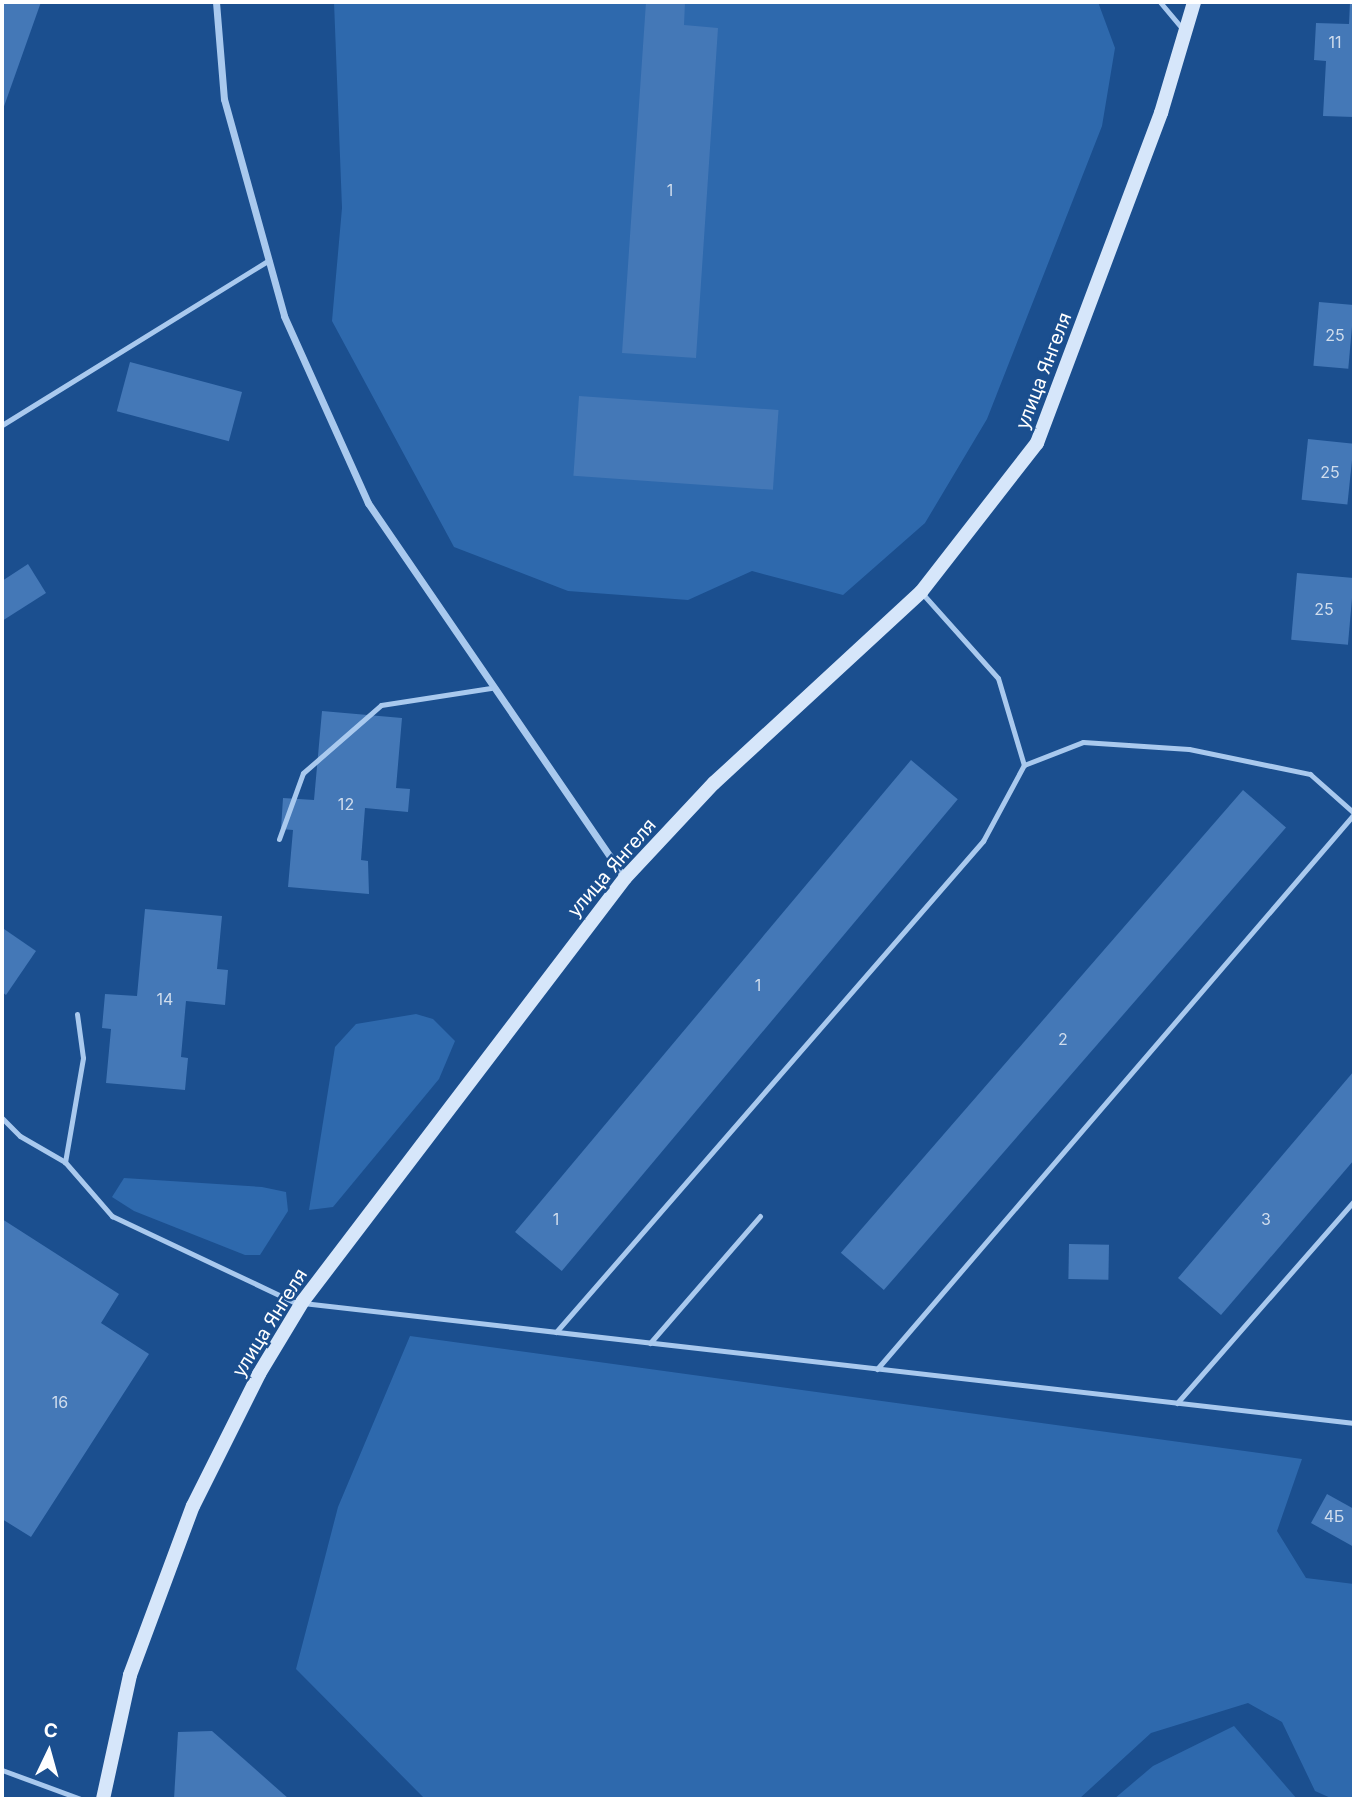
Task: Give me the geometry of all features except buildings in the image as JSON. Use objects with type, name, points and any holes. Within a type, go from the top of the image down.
[{"type":"street","points":[[216,2],[224,99],[284,316],[368,503],[491,688],[625,878]]},
{"type":"street","name":"улица Янгеля","points":[[103,1799],[130,1675],[193,1506],[259,1374],[303,1301],[625,878],[714,783],[921,592],[1037,443],[1161,113],[1195,2]]},
{"type":"lane","points":[[1160,2],[1184,31]]},
{"type":"lane","points":[[2,425],[269,260]]},
{"type":"lane","points":[[921,592],[999,678],[1024,765]]},
{"type":"lane","points":[[279,839],[303,773],[380,705],[491,688]]},
{"type":"lane","points":[[556,1332],[983,841],[1024,765],[1083,742],[1189,749],[1310,774],[1354,814],[877,1369]]},
{"type":"lane","points":[[65,1162],[83,1058],[77,1014]]},
{"type":"lane","points":[[2,1118],[20,1136],[65,1162],[112,1216],[294,1302],[1354,1423]]},
{"type":"lane","points":[[1177,1403],[1354,1201]]},
{"type":"lane","points":[[650,1343],[760,1216]]},
{"type":"lane","points":[[2,1770],[81,1799]]},
{"type":"shaded area","points":[[334,2],[1098,2],[1115,48],[1102,126],[987,419],[925,523],[843,595],[752,571],[688,600],[568,591],[454,547],[332,321],[342,208]]},
{"type":"shaded area","points":[[416,1014],[433,1019],[455,1041],[439,1079],[333,1207],[309,1210],[335,1047],[356,1024]]},
{"type":"shaded area","points":[[124,1178],[262,1187],[286,1192],[288,1211],[260,1255],[245,1255],[134,1211],[112,1197]]},
{"type":"shaded area","points":[[410,1336],[1302,1459],[1277,1531],[1306,1578],[1354,1584],[1354,1799],[1333,1799],[1315,1791],[1282,1722],[1248,1703],[1151,1733],[1079,1799],[425,1799],[296,1669],[338,1507]]},
{"type":"shaded area","points":[[1234,1726],[1297,1799],[1114,1799],[1153,1766]]}]
